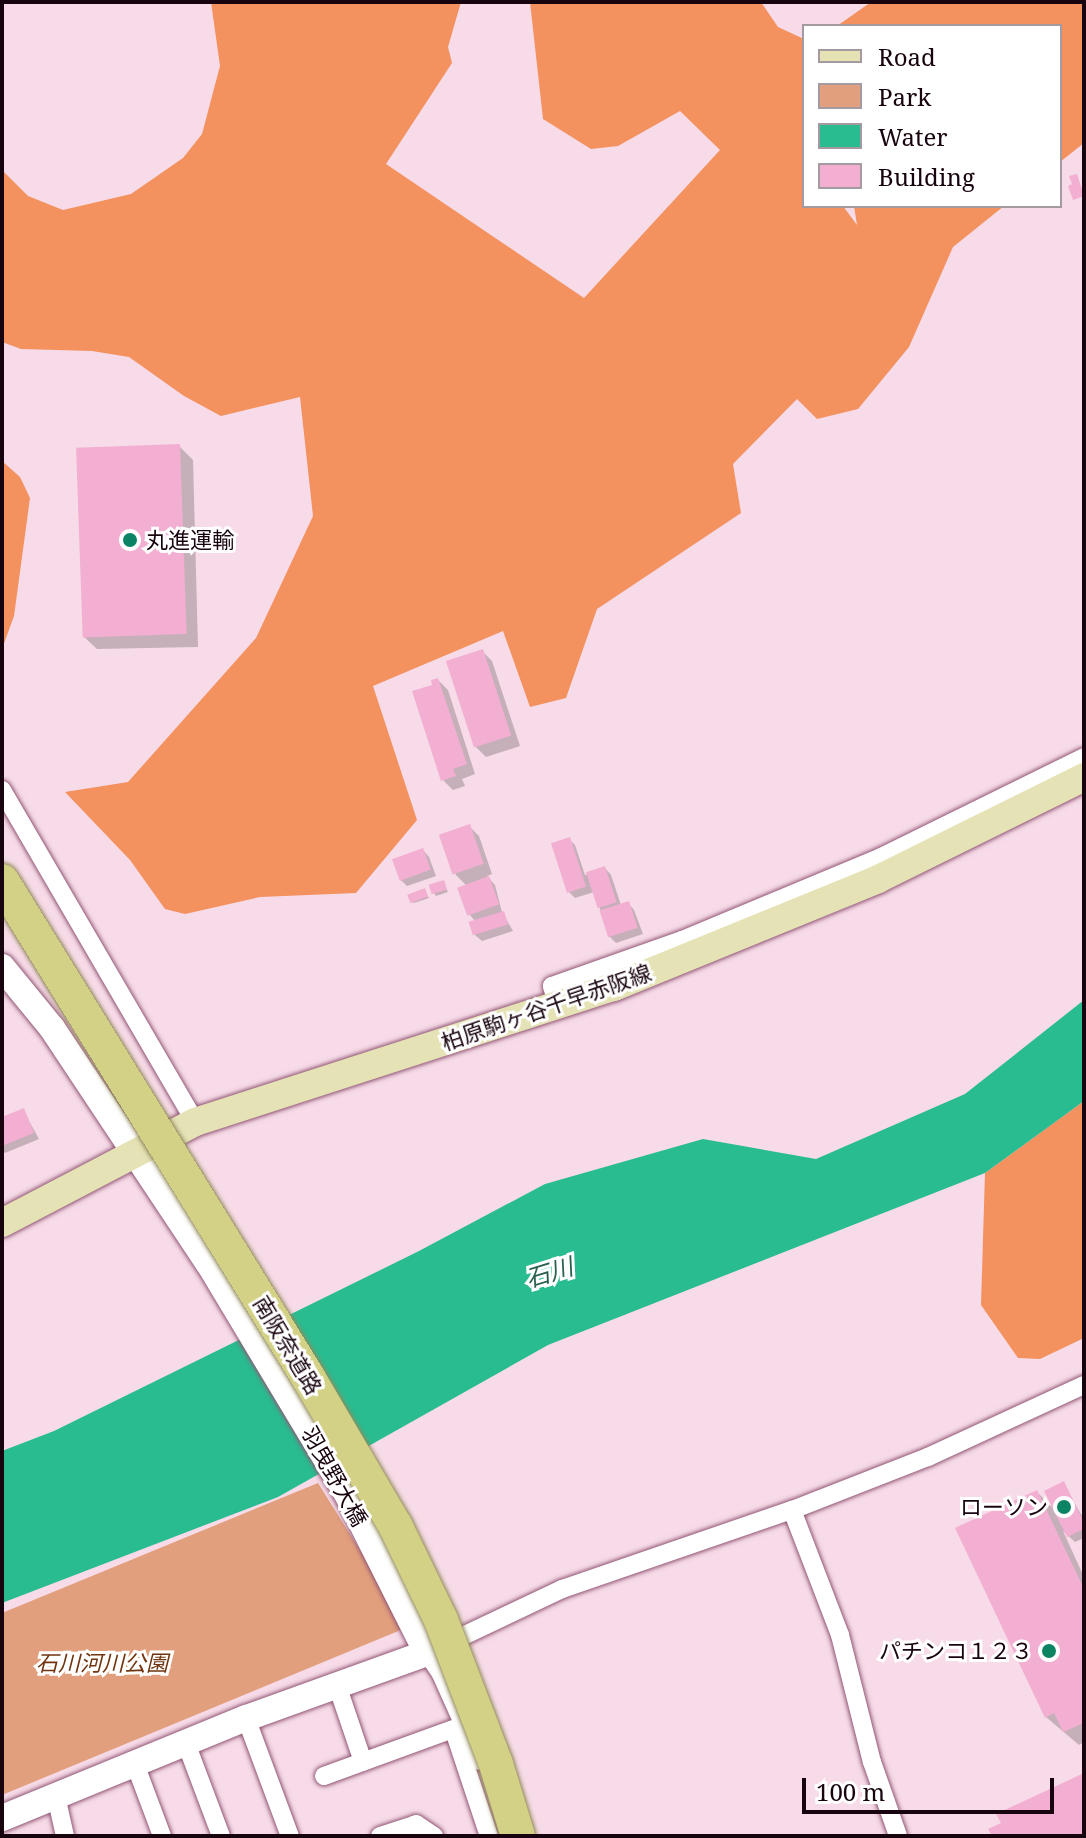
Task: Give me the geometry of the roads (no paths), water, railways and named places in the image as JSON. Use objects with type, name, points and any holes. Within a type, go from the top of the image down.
[{"type":"highway","name":"南阪奈道路","points":[[2,881],[308,1377],[395,1525],[441,1620],[496,1764],[519,1836]]},
{"type":"highway","name":"南阪奈道路","points":[[2,912],[301,1387],[387,1534],[432,1624],[487,1769],[508,1836]]},
{"type":"main road","name":"柏原駒ヶ谷千早赤阪線","points":[[2,1223],[142,1163],[195,1122],[558,1006],[878,879],[1084,777]]},
{"type":"street","points":[[558,1006],[552,986],[682,940],[881,857],[1084,757]]},
{"type":"street","points":[[2,790],[195,1122]]},
{"type":"street","name":"羽曳野大橋","points":[[2,967],[52,1028],[209,1264],[337,1477],[427,1653]]},
{"type":"street","points":[[2,1818],[246,1718],[427,1653],[562,1589],[792,1510],[928,1457],[1084,1385]]},
{"type":"street","points":[[792,1510],[840,1635],[872,1762],[898,1836]]},
{"type":"street","points":[[427,1653],[441,1674],[467,1738],[519,1836]]},
{"type":"street","points":[[427,1653],[489,1836]]},
{"type":"street","points":[[337,1685],[363,1762]]},
{"type":"street","points":[[246,1718],[290,1836]]},
{"type":"street","points":[[324,1776],[453,1729]]},
{"type":"street","points":[[186,1743],[221,1836]]},
{"type":"street","points":[[135,1764],[162,1836]]},
{"type":"street","points":[[56,1796],[65,1836]]},
{"type":"street","points":[[381,1836],[416,1824],[434,1836]]},
{"type":"water","name":"石川","points":[[1084,1000],[1084,1101],[985,1173],[548,1345],[278,1497],[2,1603],[2,1451],[54,1431],[419,1251],[545,1184],[703,1139],[816,1159],[965,1094]]},
{"type":"place","name":"丸進運輸","points":[[130,540]]},
{"type":"place","name":"ローソン","points":[[1064,1507]]},
{"type":"place","name":"パチンコ１２３","points":[[1049,1651]]},
{"type":"park label","name":"石川河川公園","points":[[102,1663]]}]
